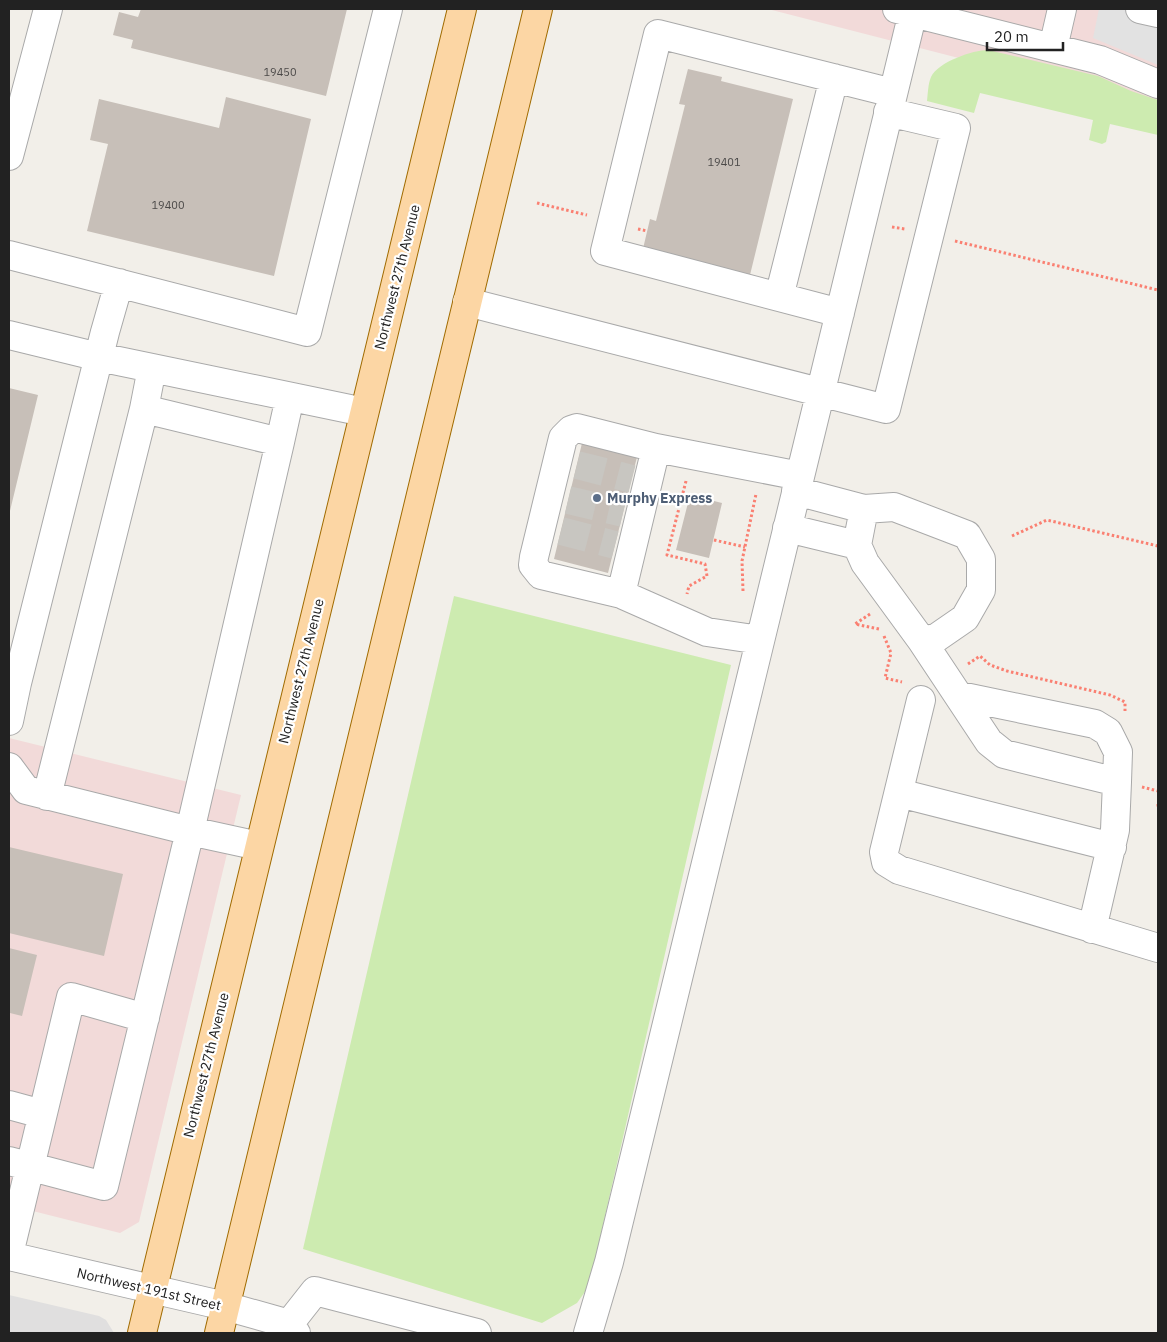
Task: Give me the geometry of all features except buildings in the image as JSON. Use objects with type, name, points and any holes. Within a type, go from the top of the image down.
[{"type":"main road","name":"Northwest 27th Avenue","points":[[142,1333],[462,9]]},
{"type":"main road","points":[[219,1333],[538,9]]},
{"type":"street","points":[[9,156],[48,9]]},
{"type":"street","points":[[9,255],[307,332],[388,9]]},
{"type":"street","points":[[1052,48],[1062,9]]},
{"type":"street","points":[[1140,9],[1158,13]]},
{"type":"street","points":[[588,1333],[609,1262],[891,102],[905,11],[1100,60],[1158,84]]},
{"type":"street","points":[[468,302],[886,408],[956,128],[834,78],[658,34],[605,251],[840,312]]},
{"type":"street","points":[[779,297],[834,78]]},
{"type":"street","points":[[9,721],[13,682],[119,283]]},
{"type":"street","points":[[9,334],[98,357],[364,412]]},
{"type":"street","points":[[47,796],[144,409],[152,368]]},
{"type":"street","points":[[19,1164],[104,1186],[190,830],[290,396]]},
{"type":"street","points":[[144,409],[280,442]]},
{"type":"street","points":[[760,640],[707,632],[621,594],[541,575],[533,565],[551,529],[568,462],[564,438],[571,430],[578,428],[798,483],[864,509],[894,507],[967,534],[981,559],[981,590],[965,618],[936,638],[922,641]]},
{"type":"street","points":[[621,594],[624,547],[631,515],[640,480],[656,448]]},
{"type":"street","points":[[864,509],[856,545],[865,564],[922,641],[989,742],[1004,754],[1129,784]]},
{"type":"street","points":[[787,528],[856,545]]},
{"type":"street","points":[[954,687],[1095,724],[1108,732],[1118,752],[1129,784],[1092,929]]},
{"type":"street","points":[[921,700],[884,852],[886,862],[899,870],[1158,948]]},
{"type":"street","points":[[9,767],[26,790],[259,846]]},
{"type":"street","points":[[899,793],[1112,847]]},
{"type":"street","points":[[9,1255],[19,1164],[42,1114],[70,998],[145,1018]]},
{"type":"street","points":[[9,1105],[42,1114]]},
{"type":"street","name":"Northwest 191st Street","points":[[9,1255],[225,1306],[293,1328],[315,1292],[477,1333]]},
{"type":"path","points":[[537,203],[590,216]]},
{"type":"path","points":[[892,226],[1158,290]]},
{"type":"path","points":[[680,620],[689,586],[707,576],[705,564],[667,555],[686,480]]},
{"type":"path","points":[[743,594],[742,562],[757,488]]},
{"type":"path","points":[[1012,536],[1047,520],[1158,546]]},
{"type":"path","points":[[714,540],[745,547]]},
{"type":"path","points":[[870,614],[855,624],[881,630],[891,653],[885,678]]},
{"type":"path","points":[[954,687],[980,656],[990,665],[1110,695],[1125,702],[1125,717]]},
{"type":"path","points":[[1129,784],[1158,791]]},
{"type":"path","points":[[1158,804],[1158,809]]},
{"type":"shaded area","points":[[768,9],[1158,9],[1158,108],[1102,95]]},
{"type":"shaded area","points":[[1099,9],[1158,9],[1158,65],[1093,38]]},
{"type":"shaded area","points":[[9,738],[241,795],[139,1222],[120,1233],[9,1205]]},
{"type":"shaded area","points":[[9,1295],[99,1316],[106,1320],[114,1333],[9,1333]]},
{"type":"green space","points":[[988,50],[1098,76],[1131,91],[1158,100],[1158,135],[1110,124],[1106,142],[1102,144],[1089,140],[1093,120],[980,93],[974,113],[927,101],[931,77],[941,66],[956,58]]},
{"type":"green space","points":[[454,596],[731,665],[589,1286],[577,1303],[542,1323],[303,1249]]},
{"type":"tunnel","points":[[577,465],[632,479]]},
{"type":"tunnel","points":[[568,500],[623,513]]},
{"type":"tunnel","points":[[561,531],[615,545]]},
{"type":"place","name":"Murphy Express","points":[[597,498]]}]
